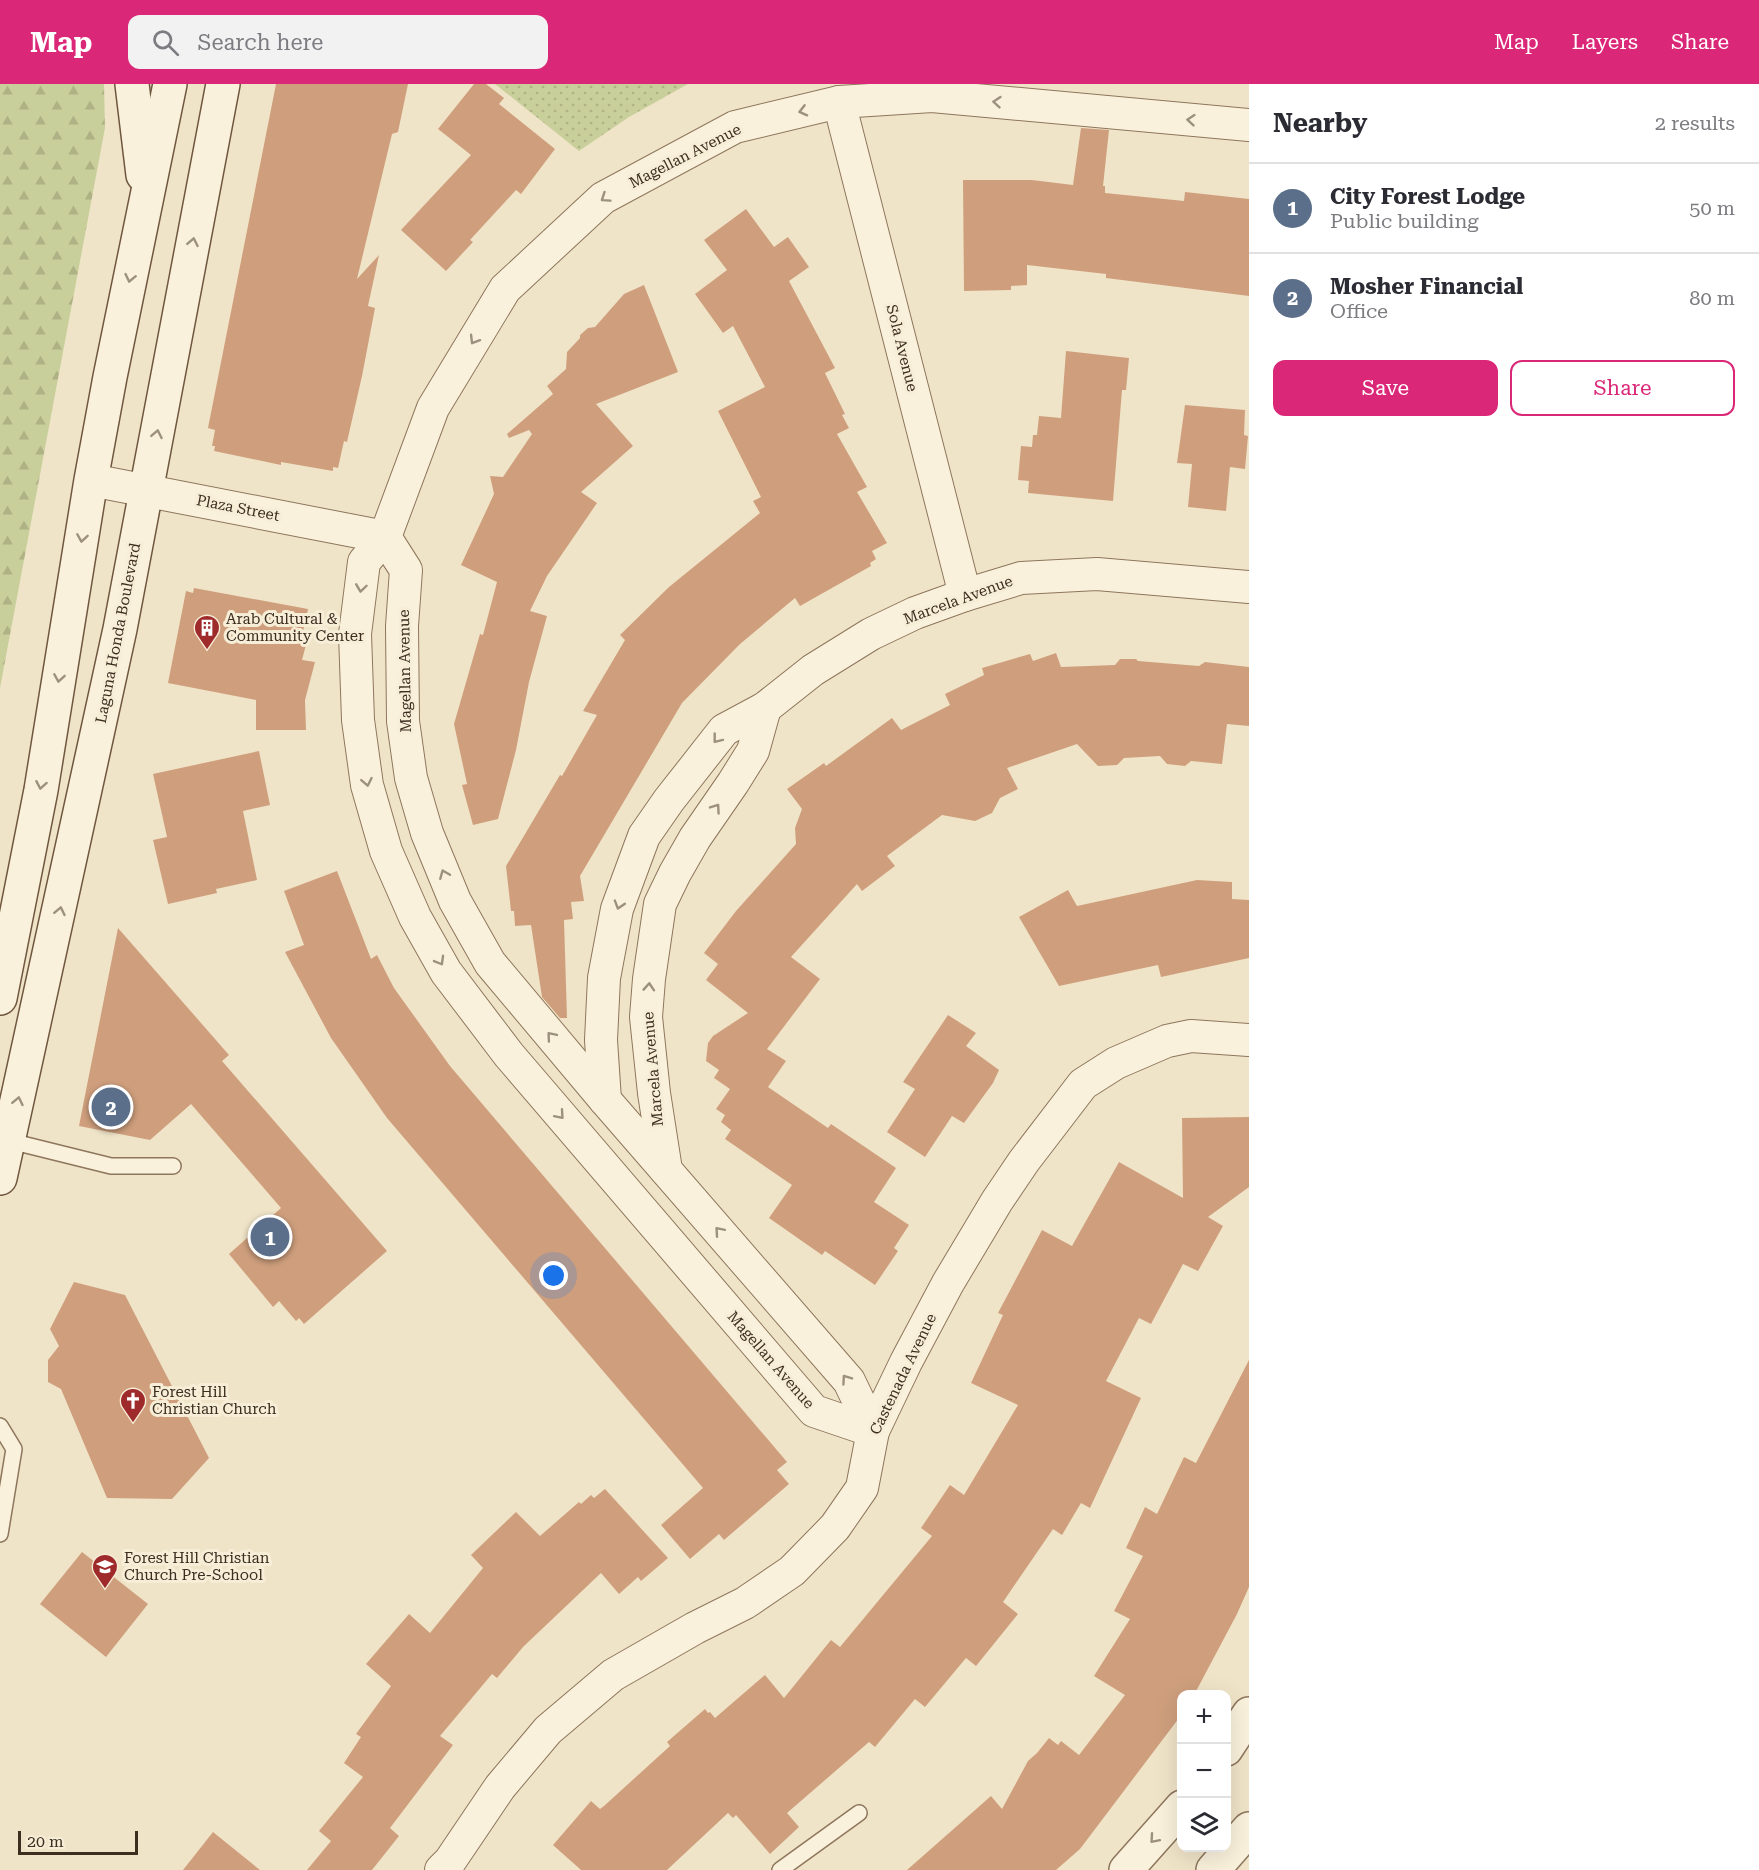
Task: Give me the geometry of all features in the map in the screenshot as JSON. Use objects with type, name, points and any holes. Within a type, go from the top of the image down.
[{"type":"main road","points":[[132,84],[146,200]]},
{"type":"main road","points":[[0,998],[42,779],[91,480],[170,84]]},
{"type":"main road","name":"Laguna Honda Boulevard","points":[[0,1179],[120,629],[223,84]]},
{"type":"main road","points":[[1230,1744],[1249,1714]]},
{"type":"main road","points":[[1126,1870],[1177,1813]]},
{"type":"main road","points":[[1213,1870],[1249,1829]]},
{"type":"street","name":"Magellan Avenue","points":[[873,1431],[814,1411],[509,1055],[447,972],[415,917],[386,851],[367,785],[358,720],[355,634],[364,562],[385,537],[433,408],[506,289],[603,198],[735,128],[839,102],[932,96],[1249,125]]},
{"type":"street","name":"Sola Avenue","points":[[839,102],[965,595]]},
{"type":"street","name":"Plaza Street","points":[[91,480],[385,537]]},
{"type":"street","name":"Magellan Avenue","points":[[385,537],[405,570],[402,626],[403,721],[411,778],[427,832],[455,901],[490,963],[604,1100],[849,1381],[873,1431]]},
{"type":"street","name":"Marcela Avenue","points":[[604,1100],[601,1040],[605,969],[617,909],[644,836],[724,730],[765,708],[813,670],[871,634],[915,613],[1021,578],[1097,574],[1249,587]]},
{"type":"street","name":"Marcela Avenue","points":[[666,1170],[654,1093],[646,1017],[660,904],[695,838],[753,751],[765,708]]},
{"type":"street","name":"Castenada Avenue","points":[[441,1870],[450,1861],[500,1787],[548,1730],[613,1674],[694,1628],[745,1603],[792,1571],[835,1527],[862,1488],[873,1431],[906,1362],[972,1241],[1024,1161],[1083,1084],[1116,1063],[1167,1041],[1191,1036],[1249,1040]]},
{"type":"lane","points":[[10,1141],[111,1166],[173,1166]]},
{"type":"lane","points":[[0,1426],[14,1449],[0,1534]]},
{"type":"lane","points":[[780,1870],[859,1813]]},
{"type":"green space","points":[[0,84],[104,84],[105,128],[0,688]]},
{"type":"green space","points":[[495,84],[688,84],[629,117],[579,151]]},
{"type":"building","points":[[276,84],[408,84],[398,132],[392,134],[357,279],[379,255],[368,306],[375,308],[362,376],[347,442],[344,441],[338,468],[333,467],[333,471],[281,462],[281,465],[214,451],[215,446],[212,446],[215,430],[208,428]]},
{"type":"building","points":[[474,84],[486,84],[504,98],[499,104],[555,149],[521,194],[516,190],[470,240],[473,242],[446,271],[401,230],[471,155],[438,129]]},
{"type":"building","points":[[1081,128],[1109,130],[1103,186],[1105,186],[1105,193],[1184,201],[1185,192],[1249,199],[1249,296],[1106,278],[1106,274],[1027,265],[1027,285],[1011,286],[1011,290],[964,291],[963,180],[1032,180],[1073,185]]},
{"type":"building","points":[[746,209],[774,247],[788,237],[809,267],[789,281],[835,368],[825,373],[845,414],[842,415],[849,428],[837,434],[867,487],[857,492],[887,543],[872,551],[876,559],[870,563],[871,566],[800,606],[795,598],[740,644],[682,703],[580,876],[584,901],[571,902],[573,919],[564,920],[567,1018],[560,1018],[542,997],[531,925],[515,926],[506,866],[597,715],[583,711],[625,640],[620,635],[669,587],[760,513],[753,501],[761,497],[718,411],[765,387],[733,326],[723,333],[695,294],[727,270],[704,240]]},
{"type":"building","points":[[644,285],[678,372],[596,404],[633,446],[581,492],[597,503],[547,576],[530,611],[547,616],[529,682],[516,750],[498,819],[473,825],[462,785],[467,784],[454,724],[480,634],[483,635],[497,582],[461,565],[494,494],[490,476],[503,477],[532,434],[529,430],[509,438],[507,434],[553,394],[547,386],[566,369],[567,352],[580,338],[580,335],[588,328],[595,327],[624,294]]},
{"type":"building","points":[[1066,351],[1129,358],[1126,390],[1122,390],[1113,501],[1028,493],[1029,481],[1018,480],[1021,446],[1032,447],[1033,435],[1037,435],[1039,416],[1061,418]]},
{"type":"building","points":[[1185,405],[1245,410],[1244,435],[1248,436],[1245,469],[1230,467],[1226,511],[1188,507],[1192,464],[1177,463]]},
{"type":"building","points":[[194,588],[308,609],[301,640],[307,641],[302,660],[315,662],[305,700],[306,730],[256,730],[256,700],[168,683],[186,591],[193,593]]},
{"type":"building","points":[[1056,653],[1061,667],[1115,665],[1120,659],[1136,659],[1199,666],[1205,662],[1249,667],[1249,726],[1227,724],[1222,764],[1191,761],[1185,766],[1167,764],[1160,756],[1124,758],[1117,765],[1098,766],[1077,744],[1007,768],[1018,789],[1000,798],[992,813],[975,821],[942,815],[887,856],[895,866],[862,891],[857,884],[791,957],[820,979],[767,1049],[786,1061],[768,1087],[828,1128],[831,1124],[896,1168],[874,1202],[909,1225],[894,1248],[898,1251],[875,1285],[825,1251],[822,1255],[769,1218],[792,1185],[725,1139],[731,1130],[721,1122],[725,1115],[716,1109],[730,1089],[714,1078],[719,1070],[706,1061],[708,1043],[713,1036],[748,1013],[706,980],[718,964],[704,953],[736,911],[796,844],[795,828],[802,809],[787,789],[824,763],[826,766],[892,718],[901,730],[950,705],[945,694],[984,675],[982,668],[1030,654],[1033,661]]},
{"type":"building","points":[[259,751],[270,805],[243,811],[257,880],[216,889],[217,893],[168,904],[153,840],[167,837],[153,774]]},
{"type":"building","points":[[337,871],[371,959],[377,955],[394,988],[450,1066],[787,1462],[777,1470],[789,1484],[724,1540],[719,1534],[690,1559],[661,1525],[703,1488],[387,1118],[331,1038],[285,952],[304,945],[284,891]]},
{"type":"building","points":[[1197,880],[1232,882],[1232,899],[1249,900],[1249,958],[1161,977],[1158,965],[1059,986],[1019,917],[1068,890],[1077,906]]},
{"type":"building","points":[[118,928],[229,1055],[222,1061],[387,1251],[304,1324],[299,1318],[296,1321],[279,1301],[273,1307],[229,1254],[281,1208],[191,1104],[150,1140],[79,1126]]},
{"type":"building","points":[[948,1015],[976,1033],[966,1046],[999,1070],[993,1083],[964,1123],[952,1116],[925,1157],[887,1132],[915,1089],[903,1082]]},
{"type":"building","points":[[1249,1117],[1249,1187],[1208,1217],[1223,1226],[1198,1271],[1183,1264],[1151,1324],[1139,1318],[1106,1381],[1141,1398],[1090,1508],[1081,1503],[1062,1535],[1053,1529],[1003,1602],[1018,1614],[976,1666],[966,1658],[925,1707],[915,1699],[875,1747],[869,1742],[787,1813],[799,1827],[770,1854],[736,1815],[733,1818],[728,1813],[667,1870],[581,1870],[553,1845],[591,1801],[600,1809],[604,1806],[670,1746],[667,1742],[705,1709],[715,1718],[765,1675],[784,1698],[831,1640],[840,1647],[932,1536],[921,1528],[950,1485],[964,1495],[1018,1405],[971,1383],[1003,1315],[998,1313],[1042,1230],[1072,1246],[1119,1162],[1183,1198],[1182,1118]]},
{"type":"building","name":"Forest Hill Christian Church","points":[[74,1282],[125,1295],[209,1458],[172,1499],[107,1498],[61,1389],[48,1382],[48,1360],[59,1346],[50,1329]]},
{"type":"building","points":[[1249,1360],[1249,1587],[1197,1690],[1177,1690],[1177,1721],[1080,1849],[1056,1870],[907,1870],[991,1796],[1002,1809],[1028,1761],[1049,1738],[1058,1745],[1061,1741],[1079,1755],[1125,1695],[1094,1676],[1130,1619],[1114,1611],[1143,1556],[1126,1548],[1145,1507],[1157,1514],[1184,1457],[1196,1463]]},
{"type":"building","points":[[605,1489],[668,1558],[641,1581],[638,1577],[619,1594],[601,1573],[523,1647],[497,1678],[492,1674],[440,1736],[453,1745],[390,1828],[399,1836],[372,1870],[307,1870],[331,1841],[319,1831],[363,1777],[344,1763],[361,1737],[356,1734],[391,1686],[366,1664],[409,1614],[430,1633],[483,1568],[471,1555],[516,1512],[540,1536],[579,1502],[581,1504],[591,1495],[594,1498]]},
{"type":"building","name":"Forest Hill Christian Church Pre-School","points":[[82,1552],[148,1604],[106,1657],[40,1604]]},
{"type":"building","points":[[213,1832],[260,1870],[183,1870]]},
{"type":"place","name":"Arab Cultural & Community Center","points":[[207,651]]},
{"type":"place","name":"Mosher Financial","points":[[111,1107]]},
{"type":"place","name":"City Forest Lodge","points":[[270,1237]]},
{"type":"place","name":"Forest Hill Christian Church","points":[[133,1424]]},
{"type":"place","name":"Forest Hill Christian Church Pre-School","points":[[105,1590]]}]
